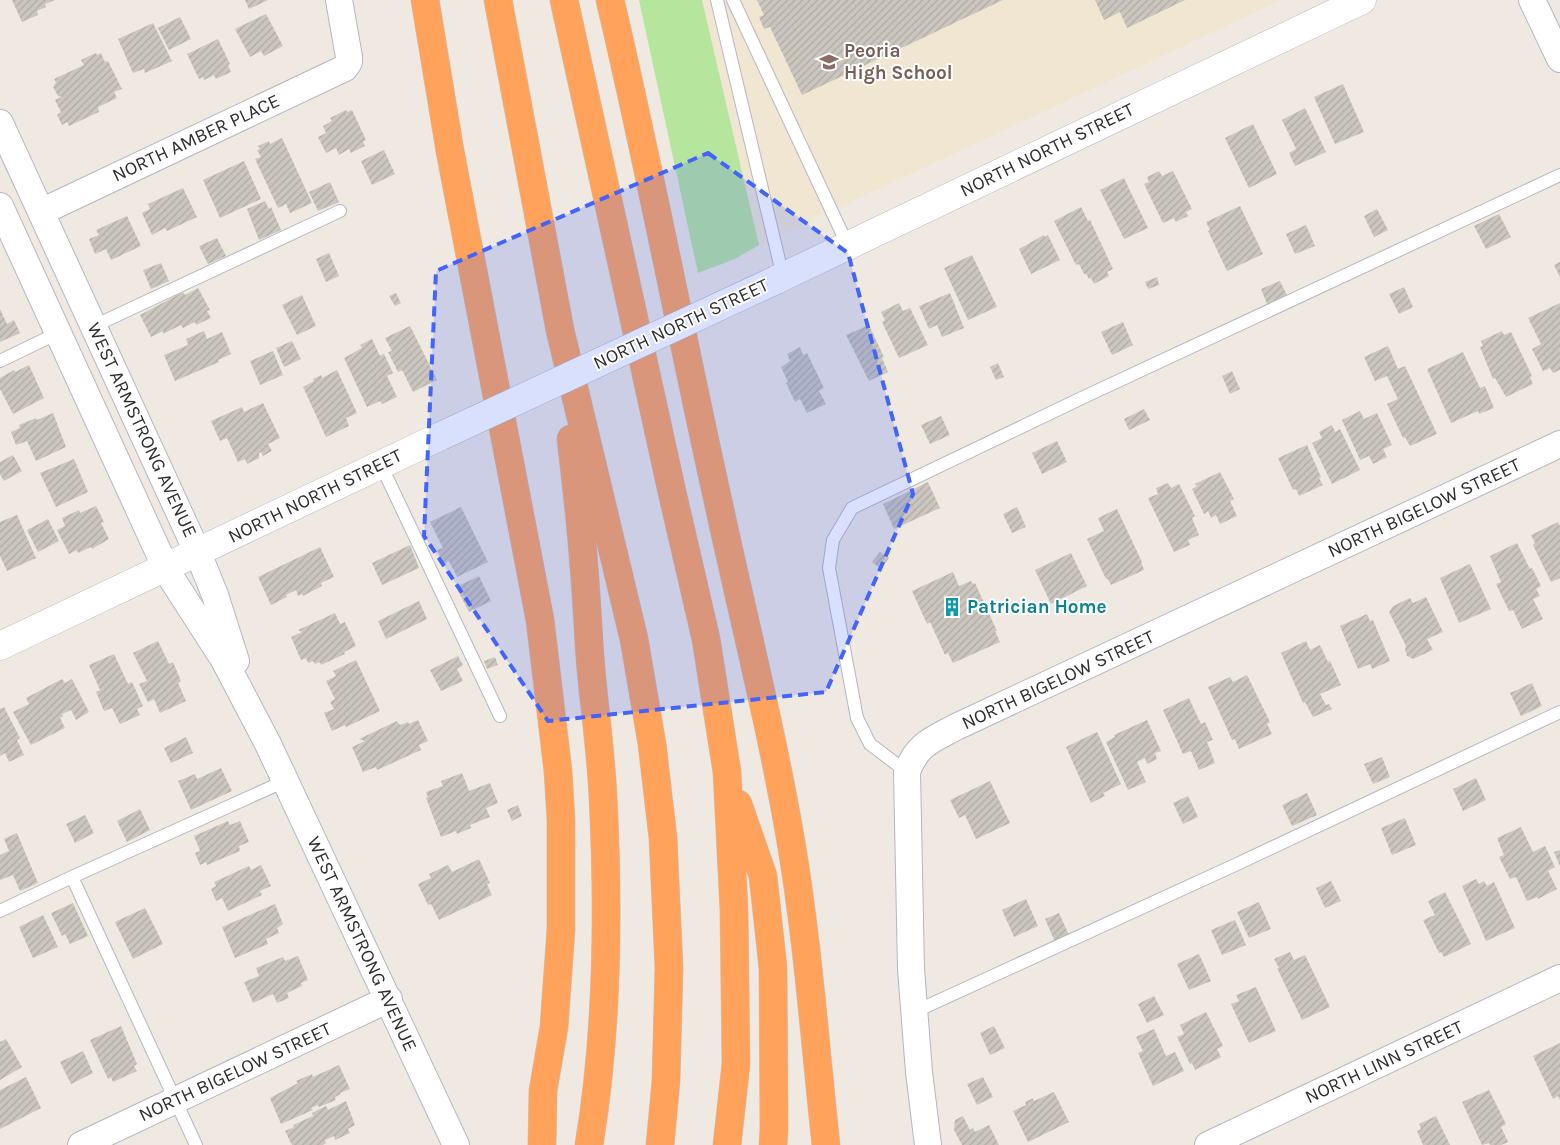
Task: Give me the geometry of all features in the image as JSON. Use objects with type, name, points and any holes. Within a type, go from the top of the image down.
[{"type":"highway","points":[[425,0],[450,151],[540,620],[553,728],[561,820],[561,929],[554,1027],[544,1091],[542,1145]]},
{"type":"highway","points":[[498,0],[560,330],[634,639],[652,744],[663,847],[669,968],[666,1081],[660,1145]]},
{"type":"highway","points":[[564,0],[706,639],[728,772],[734,910],[736,1064],[727,1145]]},
{"type":"highway","points":[[610,0],[637,115],[791,840],[805,938],[826,1145]]},
{"type":"highway","points":[[560,330],[584,565],[603,806],[606,942],[602,1027],[589,1145]]},
{"type":"highway","points":[[728,772],[763,876],[773,968],[774,1129],[772,1145]]},
{"type":"street","name":"NORTH AMBER PLACE","points":[[41,212],[342,70],[349,62],[339,0]]},
{"type":"street","name":"NORTH NORTH STREET","points":[[0,646],[441,436],[848,246],[1362,0]]},
{"type":"street","points":[[1532,0],[1560,59]]},
{"type":"street","name":"WEST ARMSTRONG AVENUE","points":[[0,123],[198,553],[212,588],[246,690],[268,744],[456,1145]]},
{"type":"street","name":"WEST ARMSTRONG AVENUE","points":[[0,206],[166,568],[224,660],[268,744]]},
{"type":"street","name":"NORTH BIGELOW STREET","points":[[928,1145],[914,1012],[908,884],[908,772],[911,761],[918,749],[956,727],[1560,444]]},
{"type":"street","name":"NORTH LINN STREET","points":[[1208,1145],[1560,978]]},
{"type":"street","name":"NORTH BIGELOW STREET","points":[[81,1145],[389,1000]]},
{"type":"lane","points":[[717,0],[780,278]]},
{"type":"lane","points":[[733,0],[848,246]]},
{"type":"lane","points":[[908,772],[870,744],[857,718],[829,568],[833,540],[852,508],[1086,396],[1560,175]]},
{"type":"lane","points":[[94,326],[340,211]]},
{"type":"lane","points":[[0,360],[58,333]]},
{"type":"lane","points":[[381,465],[500,716]]},
{"type":"lane","points":[[914,1012],[1235,865],[1560,712]]},
{"type":"lane","points":[[0,911],[285,781]]},
{"type":"lane","points":[[72,877],[196,1145]]},
{"type":"highlighted area","points":[[708,153],[848,253],[913,494],[826,692],[548,721],[424,536],[436,271]]},
{"type":"shaded area","points":[[702,0],[1281,0],[759,245]]},
{"type":"green space","points":[[639,0],[702,0],[759,245],[735,259],[698,273]]},
{"type":"building","points":[[12,0],[55,0],[45,4],[46,7],[37,11],[38,15],[22,22]]},
{"type":"building","points":[[245,0],[268,0],[249,9]]},
{"type":"building","name":"Peoria High School","points":[[757,0],[1003,0],[802,95],[770,27],[764,29],[759,17],[764,15]]},
{"type":"building","points":[[1095,0],[1185,0],[1127,28],[1120,12],[1104,20]]},
{"type":"building","points":[[266,14],[283,46],[264,56],[261,51],[250,57],[235,29]]},
{"type":"building","points":[[180,17],[191,39],[169,50],[158,28]]},
{"type":"building","points":[[153,23],[172,61],[145,73],[144,69],[133,73],[118,39]]},
{"type":"building","points":[[218,39],[230,64],[228,65],[231,72],[216,79],[214,75],[204,80],[203,77],[199,79],[187,54]]},
{"type":"building","points":[[96,53],[97,55],[101,53],[105,62],[108,61],[122,89],[114,92],[117,98],[98,107],[99,112],[69,126],[67,122],[62,125],[57,115],[61,112],[55,100],[62,97],[58,96],[53,87],[56,82],[54,79],[84,65],[81,60]]},
{"type":"building","points":[[1343,84],[1364,132],[1335,144],[1314,97]]},
{"type":"building","points":[[1305,108],[1326,152],[1295,166],[1289,153],[1296,149],[1282,120]]},
{"type":"building","points":[[346,110],[347,112],[352,110],[366,140],[363,142],[365,146],[351,153],[349,149],[339,155],[336,148],[326,153],[318,137],[326,133],[323,126],[332,121],[330,118]]},
{"type":"building","points":[[1253,124],[1277,174],[1249,188],[1225,138]]},
{"type":"building","points":[[282,138],[312,203],[290,213],[286,204],[278,208],[255,159],[261,157],[257,150],[260,149],[258,146],[269,141],[270,144]]},
{"type":"building","points":[[384,150],[395,174],[372,185],[361,161]]},
{"type":"building","points":[[244,161],[261,199],[220,218],[203,180]]},
{"type":"building","points":[[1159,171],[1162,176],[1173,171],[1192,209],[1186,212],[1188,216],[1176,222],[1174,218],[1163,223],[1144,184],[1149,182],[1147,177]]},
{"type":"building","points":[[1124,178],[1148,228],[1124,239],[1100,190]]},
{"type":"building","points":[[330,182],[339,202],[318,211],[309,192]]},
{"type":"building","points":[[183,188],[197,217],[167,231],[165,228],[152,235],[142,213],[150,209],[148,204]]},
{"type":"building","points":[[265,201],[269,209],[271,207],[281,230],[259,240],[247,209]]},
{"type":"building","points":[[1240,206],[1263,254],[1227,271],[1208,231],[1210,230],[1206,222]]},
{"type":"building","points":[[1081,207],[1088,221],[1090,220],[1113,269],[1107,272],[1109,276],[1094,284],[1091,278],[1089,279],[1084,274],[1079,264],[1076,265],[1054,221]]},
{"type":"building","points":[[1377,209],[1388,230],[1374,237],[1364,216]]},
{"type":"building","points":[[1499,214],[1511,237],[1486,249],[1474,226]]},
{"type":"building","points":[[127,216],[141,246],[111,260],[106,249],[95,254],[89,239],[99,235],[96,230]]},
{"type":"building","points":[[1306,225],[1315,246],[1295,254],[1286,234]]},
{"type":"building","points":[[1044,235],[1045,237],[1048,235],[1060,260],[1031,274],[1019,249]]},
{"type":"building","points":[[217,238],[226,256],[208,264],[199,246]]},
{"type":"building","points":[[329,253],[339,276],[326,282],[316,259]]},
{"type":"building","points":[[972,255],[997,307],[968,320],[944,268]]},
{"type":"building","points":[[1560,262],[1560,277],[1554,265]]},
{"type":"building","points":[[161,263],[169,281],[151,289],[143,270]]},
{"type":"building","points":[[1157,277],[1159,285],[1148,289],[1145,282]]},
{"type":"building","points":[[1280,281],[1287,295],[1267,304],[1261,289]]},
{"type":"building","points":[[1404,287],[1413,307],[1399,314],[1389,294]]},
{"type":"building","points":[[198,288],[210,310],[207,311],[211,318],[196,325],[195,322],[183,328],[181,325],[163,334],[163,331],[151,337],[140,315],[183,292],[185,295]]},
{"type":"building","points":[[396,293],[401,303],[395,306],[389,296]]},
{"type":"building","points":[[950,293],[964,328],[942,337],[937,325],[929,329],[919,306]]},
{"type":"building","points":[[302,295],[316,326],[297,335],[282,305]]},
{"type":"building","points":[[899,303],[903,311],[910,308],[928,345],[899,358],[882,322],[885,320],[881,312]]},
{"type":"building","points":[[1560,303],[1560,370],[1553,373],[1550,368],[1543,371],[1532,349],[1541,344],[1528,318]]},
{"type":"building","points":[[0,309],[7,324],[14,320],[20,333],[0,342]]},
{"type":"building","points":[[1123,322],[1133,345],[1112,355],[1101,332]]},
{"type":"building","points":[[869,325],[884,357],[882,358],[888,372],[869,381],[846,335]]},
{"type":"building","points":[[410,326],[437,380],[413,392],[402,370],[398,372],[388,352],[392,351],[385,338]]},
{"type":"building","points":[[204,331],[207,339],[222,332],[231,354],[218,360],[219,362],[175,381],[164,355],[188,345],[186,339]]},
{"type":"building","points":[[1502,331],[1504,335],[1511,332],[1532,376],[1530,377],[1533,384],[1506,397],[1495,378],[1493,379],[1480,347],[1483,346],[1481,341]]},
{"type":"building","points":[[372,339],[380,356],[384,354],[393,373],[387,376],[397,397],[382,404],[380,401],[367,407],[344,358],[362,348],[360,345]]},
{"type":"building","points":[[292,341],[301,359],[284,367],[276,348]]},
{"type":"building","points":[[1388,346],[1398,369],[1405,366],[1437,434],[1410,446],[1405,437],[1403,438],[1387,404],[1398,399],[1387,376],[1375,381],[1364,357]]},
{"type":"building","points":[[800,347],[803,355],[807,353],[824,388],[819,391],[826,404],[807,413],[800,399],[795,402],[781,367],[790,361],[787,354]]},
{"type":"building","points":[[273,351],[283,375],[260,385],[250,361]]},
{"type":"building","points":[[1463,352],[1480,388],[1485,386],[1494,408],[1479,414],[1478,411],[1451,423],[1427,369]]},
{"type":"building","points":[[998,363],[1004,377],[996,380],[990,367]]},
{"type":"building","points":[[29,365],[44,398],[13,414],[0,389],[0,378],[14,370],[15,372]]},
{"type":"building","points":[[337,370],[357,413],[346,418],[349,426],[326,437],[303,387],[321,375],[322,378]]},
{"type":"building","points":[[1232,371],[1240,389],[1230,394],[1222,376]]},
{"type":"building","points":[[263,403],[280,438],[268,444],[272,451],[263,456],[261,452],[259,453],[259,458],[247,464],[245,459],[238,462],[227,438],[220,441],[211,421],[242,407],[244,412]]},
{"type":"building","points":[[1144,409],[1150,420],[1129,430],[1124,419]]},
{"type":"building","points":[[1360,411],[1364,419],[1377,413],[1392,445],[1383,449],[1387,457],[1373,464],[1369,456],[1360,460],[1342,420]]},
{"type":"building","points":[[53,413],[66,447],[36,461],[27,441],[16,445],[11,432],[20,428],[19,425]]},
{"type":"building","points":[[941,416],[950,435],[930,444],[921,425]]},
{"type":"building","points":[[1332,425],[1335,432],[1340,429],[1360,470],[1332,484],[1312,443],[1322,438],[1319,432]]},
{"type":"building","points":[[1057,441],[1067,462],[1042,474],[1032,453]]},
{"type":"building","points":[[1307,445],[1323,485],[1299,496],[1296,489],[1293,490],[1278,458]]},
{"type":"building","points":[[13,455],[22,471],[4,481],[0,474],[0,462]]},
{"type":"building","points":[[74,459],[88,492],[56,507],[40,473]]},
{"type":"building","points":[[1220,472],[1234,499],[1230,501],[1237,516],[1220,524],[1216,515],[1211,518],[1208,511],[1204,514],[1192,489],[1197,486],[1195,484]]},
{"type":"building","points":[[928,482],[940,508],[894,529],[883,504]]},
{"type":"building","points":[[1168,483],[1171,488],[1179,484],[1195,516],[1192,518],[1199,535],[1188,540],[1190,545],[1174,552],[1148,498],[1158,494],[1156,488]]},
{"type":"building","points":[[96,506],[104,522],[101,523],[109,539],[92,549],[91,547],[78,553],[77,550],[69,554],[57,530],[65,526],[62,518],[79,510],[80,513]]},
{"type":"building","points":[[461,507],[488,562],[457,577],[449,561],[444,564],[437,550],[443,548],[430,522]]},
{"type":"building","points":[[1017,507],[1026,527],[1012,533],[1003,514]]},
{"type":"building","points":[[1117,509],[1144,570],[1111,585],[1108,579],[1106,579],[1087,539],[1104,531],[1098,518]]},
{"type":"building","points":[[17,515],[36,558],[7,571],[0,556],[0,522]]},
{"type":"building","points":[[48,519],[59,541],[38,552],[27,530]]},
{"type":"building","points":[[1558,522],[1560,526],[1560,578],[1551,582],[1533,545],[1535,543],[1531,535]]},
{"type":"building","points":[[1517,543],[1541,586],[1536,589],[1540,596],[1533,599],[1543,619],[1522,629],[1513,610],[1509,611],[1496,584],[1501,582],[1490,556]]},
{"type":"building","points":[[410,545],[419,568],[382,585],[372,563]]},
{"type":"building","points":[[320,547],[334,577],[321,583],[322,586],[303,596],[302,594],[298,596],[296,590],[271,605],[258,577]]},
{"type":"building","points":[[880,552],[889,558],[881,569],[872,562]]},
{"type":"building","points":[[1071,553],[1087,586],[1051,604],[1035,570]]},
{"type":"building","points":[[1470,564],[1491,609],[1459,623],[1440,578]]},
{"type":"building","name":"Patrician Home","points":[[953,572],[959,586],[971,581],[973,584],[975,583],[997,631],[995,631],[1000,642],[953,663],[948,653],[945,655],[930,622],[927,624],[912,591]]},
{"type":"building","points":[[479,576],[491,601],[469,612],[456,587]]},
{"type":"building","points":[[1426,597],[1443,632],[1427,639],[1433,650],[1413,659],[1407,656],[1406,646],[1389,612],[1393,606],[1410,598],[1413,603]]},
{"type":"building","points":[[419,601],[427,619],[386,639],[378,621]]},
{"type":"building","points":[[335,613],[340,624],[345,622],[356,646],[344,652],[345,654],[321,665],[320,662],[315,664],[313,661],[308,663],[306,658],[301,660],[291,637],[302,632],[298,630]]},
{"type":"building","points":[[1367,614],[1370,621],[1373,620],[1390,661],[1372,669],[1370,664],[1358,669],[1340,626]]},
{"type":"building","points":[[158,641],[169,664],[173,662],[181,681],[178,683],[186,701],[160,713],[154,699],[148,702],[139,684],[147,681],[133,653]]},
{"type":"building","points":[[1306,641],[1310,650],[1320,645],[1341,685],[1320,694],[1326,705],[1329,704],[1332,709],[1313,717],[1305,702],[1303,703],[1281,653]]},
{"type":"building","points":[[114,654],[128,684],[132,682],[143,706],[137,709],[140,715],[120,724],[112,708],[104,711],[96,692],[100,690],[89,665]]},
{"type":"building","points":[[458,656],[463,665],[457,669],[463,681],[441,691],[430,670]]},
{"type":"building","points":[[495,657],[498,665],[487,669],[484,661]]},
{"type":"building","points":[[356,660],[380,711],[346,727],[345,725],[332,731],[324,713],[334,709],[330,702],[335,699],[326,681],[336,676],[333,671]]},
{"type":"building","points":[[1247,675],[1270,722],[1267,724],[1272,734],[1239,749],[1235,739],[1232,740],[1208,687],[1230,677],[1233,682]]},
{"type":"building","points":[[62,679],[65,683],[72,679],[89,712],[76,720],[71,710],[62,714],[63,716],[60,718],[65,728],[31,745],[13,712],[29,704],[26,698]]},
{"type":"building","points":[[1532,683],[1542,706],[1521,716],[1510,693]]},
{"type":"building","points":[[1189,698],[1201,724],[1205,722],[1213,740],[1207,742],[1215,763],[1199,770],[1191,751],[1183,754],[1163,710]]},
{"type":"building","points":[[4,707],[20,738],[17,740],[24,755],[9,762],[5,753],[0,756],[0,709]]},
{"type":"building","points":[[418,720],[428,741],[419,745],[421,750],[377,770],[376,767],[363,772],[352,747],[365,741],[359,739],[397,721],[400,725]]},
{"type":"building","points":[[1147,720],[1161,751],[1155,753],[1157,759],[1147,764],[1145,758],[1137,762],[1146,782],[1128,790],[1106,742],[1115,737],[1114,735]]},
{"type":"building","points":[[1097,732],[1121,784],[1103,793],[1105,796],[1091,803],[1066,747]]},
{"type":"building","points":[[186,737],[193,753],[171,763],[164,748]]},
{"type":"building","points":[[1382,757],[1390,777],[1373,784],[1364,764]]},
{"type":"building","points":[[221,768],[232,791],[191,810],[178,781],[195,774],[197,779]]},
{"type":"building","points":[[462,773],[469,791],[490,783],[498,803],[486,808],[490,817],[470,825],[471,828],[457,834],[456,831],[441,837],[426,798],[428,797],[426,792],[443,786],[441,781]]},
{"type":"building","points":[[1476,778],[1486,800],[1463,811],[1453,789]]},
{"type":"building","points":[[990,781],[1010,823],[976,839],[965,815],[959,818],[950,800]]},
{"type":"building","points":[[1307,793],[1317,815],[1292,826],[1282,805]]},
{"type":"building","points":[[1188,796],[1198,817],[1183,824],[1173,803]]},
{"type":"building","points":[[518,805],[522,816],[512,821],[507,810]]},
{"type":"building","points":[[140,809],[150,830],[127,842],[117,821]]},
{"type":"building","points":[[85,815],[94,833],[75,843],[66,824]]},
{"type":"building","points":[[1405,818],[1416,845],[1392,855],[1381,828]]},
{"type":"building","points":[[228,821],[230,825],[240,821],[249,842],[239,846],[240,851],[207,865],[206,862],[200,865],[195,853],[200,851],[194,836]]},
{"type":"building","points":[[1521,827],[1533,852],[1545,846],[1555,867],[1548,871],[1557,889],[1538,899],[1537,897],[1527,901],[1516,877],[1510,879],[1499,857],[1504,855],[1497,838]]},
{"type":"building","points":[[17,833],[38,883],[20,891],[13,875],[0,880],[0,855],[9,851],[4,839]]},
{"type":"building","points":[[1560,850],[1560,866],[1554,852]]},
{"type":"building","points":[[479,859],[490,883],[487,884],[492,895],[439,920],[431,904],[428,905],[418,884],[431,878],[429,874],[448,865],[452,872]]},
{"type":"building","points":[[261,865],[271,886],[260,891],[262,895],[228,911],[222,898],[216,901],[211,889],[216,886],[214,882],[249,866],[251,870]]},
{"type":"building","points":[[1476,879],[1479,884],[1484,881],[1487,886],[1494,882],[1515,928],[1486,941],[1462,886]]},
{"type":"building","points":[[1331,881],[1341,901],[1325,908],[1316,888]]},
{"type":"building","points":[[1445,892],[1471,944],[1444,957],[1441,952],[1439,953],[1423,920],[1435,915],[1428,901]]},
{"type":"building","points":[[1026,899],[1038,926],[1014,937],[1002,910]]},
{"type":"building","points":[[1259,902],[1271,929],[1249,938],[1237,912]]},
{"type":"building","points":[[73,903],[88,936],[70,944],[65,934],[62,936],[51,913]]},
{"type":"building","points":[[275,904],[283,924],[277,928],[279,933],[266,939],[268,944],[235,958],[222,927]]},
{"type":"building","points":[[145,908],[163,944],[133,959],[115,922]]},
{"type":"building","points":[[1059,913],[1069,935],[1055,942],[1045,919]]},
{"type":"building","points":[[43,915],[58,947],[33,958],[19,927]]},
{"type":"building","points":[[1235,920],[1246,945],[1222,955],[1211,930]]},
{"type":"building","points":[[1290,952],[1294,960],[1305,955],[1330,1007],[1302,1020],[1274,959]]},
{"type":"building","points":[[1199,954],[1211,981],[1189,990],[1177,964]]},
{"type":"building","points":[[298,956],[308,980],[301,983],[302,986],[287,993],[289,998],[277,1003],[273,994],[253,1003],[244,982],[259,976],[256,968],[283,957],[285,961]]},
{"type":"building","points":[[1256,987],[1276,1031],[1249,1043],[1231,1004],[1239,1001],[1236,995]]},
{"type":"building","points":[[1154,996],[1164,1015],[1147,1023],[1138,1004]]},
{"type":"building","points":[[1206,1012],[1223,1046],[1217,1049],[1221,1057],[1195,1070],[1192,1063],[1190,1064],[1177,1037],[1184,1034],[1180,1025]]},
{"type":"building","points":[[121,1026],[137,1064],[134,1066],[137,1071],[113,1082],[111,1077],[108,1079],[90,1040]]},
{"type":"building","points":[[994,1026],[1005,1048],[990,1055],[980,1033]]},
{"type":"building","points":[[1154,1029],[1166,1056],[1175,1052],[1184,1071],[1153,1086],[1138,1053],[1143,1051],[1136,1037]]},
{"type":"building","points":[[6,1039],[22,1067],[0,1080],[0,1042]]},
{"type":"building","points":[[1560,1043],[1560,1100],[1558,1096],[1553,1099],[1533,1056]]},
{"type":"building","points":[[83,1051],[93,1073],[71,1084],[60,1062]]},
{"type":"building","points":[[339,1065],[350,1089],[340,1093],[335,1097],[336,1100],[311,1108],[313,1110],[281,1124],[270,1098],[298,1083],[296,1081],[312,1074],[313,1077]]},
{"type":"building","points":[[26,1077],[41,1108],[0,1129],[0,1090]]},
{"type":"building","points":[[983,1077],[993,1097],[977,1105],[967,1084]]},
{"type":"building","points":[[1489,1090],[1506,1124],[1501,1127],[1508,1142],[1501,1145],[1490,1145],[1489,1143],[1482,1145],[1462,1102]]},
{"type":"building","points":[[1054,1092],[1069,1122],[1028,1142],[1013,1111],[1026,1105],[1025,1102],[1033,1098],[1034,1101]]},
{"type":"building","points":[[346,1101],[355,1125],[348,1129],[350,1133],[335,1140],[334,1136],[325,1140],[326,1143],[323,1145],[292,1145],[285,1131],[294,1127],[293,1125],[313,1116],[312,1113],[326,1106],[328,1110]]},
{"type":"building","points":[[963,1116],[970,1130],[973,1128],[975,1132],[989,1125],[999,1145],[962,1145],[954,1130],[955,1120]]},
{"type":"building","points":[[1436,1116],[1450,1145],[1423,1145],[1417,1131],[1421,1129],[1419,1124]]},
{"type":"place","name":"Peoria High School","points":[[829,62]]},
{"type":"place","name":"Patrician Home","points":[[952,607]]}]
